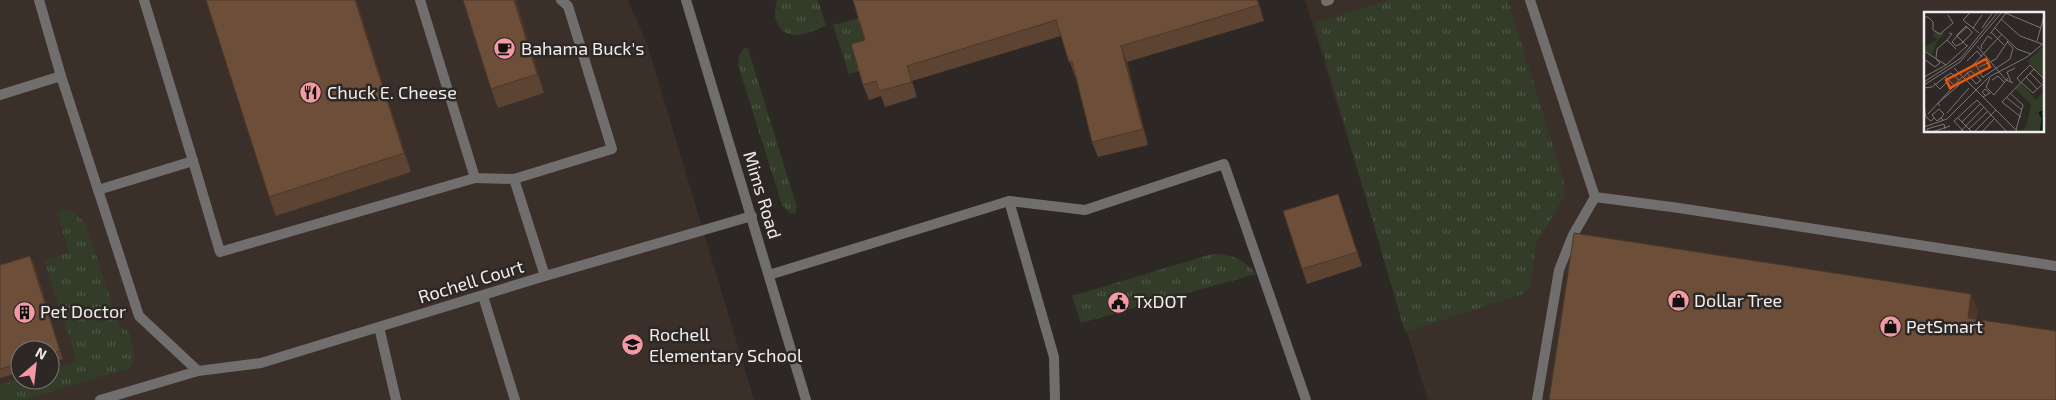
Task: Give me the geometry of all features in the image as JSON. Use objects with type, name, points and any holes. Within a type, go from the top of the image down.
[{"type":"street","points":[[39,0],[61,76],[139,316],[198,371]]},
{"type":"street","points":[[144,0],[220,252],[475,178],[514,179],[612,149],[568,6],[561,0]]},
{"type":"street","points":[[420,0],[475,178]]},
{"type":"street","name":"Mims Road","points":[[686,0],[806,400]]},
{"type":"street","points":[[1530,0],[1595,197],[1573,235],[1558,270],[1537,400]]},
{"type":"street","points":[[0,95],[61,76]]},
{"type":"street","points":[[98,190],[193,162]]},
{"type":"street","points":[[769,275],[1009,201],[1085,210],[1224,164],[1306,400]]},
{"type":"street","points":[[514,179],[545,276]]},
{"type":"street","points":[[1595,197],[1679,208],[2056,266]]},
{"type":"street","points":[[1009,201],[1054,357],[1055,400]]},
{"type":"street","name":"Rochell Court","points":[[100,400],[198,371],[261,363],[545,276],[752,216]]},
{"type":"street","points":[[483,296],[515,400]]},
{"type":"street","points":[[379,327],[396,400]]},
{"type":"shaded area","points":[[0,0],[628,0],[647,44],[754,400],[0,400]]},
{"type":"shaded area","points":[[1305,0],[2056,0],[2056,400],[1428,400]]},
{"type":"green space","points":[[777,0],[818,0],[826,26],[799,35],[783,31],[775,18]]},
{"type":"green space","points":[[1388,0],[1508,0],[1563,179],[1565,195],[1536,244],[1531,283],[1528,290],[1523,294],[1405,332],[1315,23]]},
{"type":"green space","points":[[860,18],[870,56],[860,71],[849,74],[833,25]]},
{"type":"green space","points":[[744,48],[748,49],[797,207],[795,214],[790,213],[782,205],[738,65],[739,56]]},
{"type":"green space","points":[[63,209],[75,213],[86,224],[119,326],[128,331],[134,350],[134,359],[130,368],[60,389],[60,367],[77,362],[44,260],[69,253],[58,215],[60,210]]},
{"type":"green space","points":[[1212,254],[1237,258],[1256,274],[1081,323],[1072,296]]},
{"type":"green space","points":[[10,382],[10,390],[56,390],[23,400],[0,400],[0,385]]},
{"type":"building","name":"Chuck E. Cheese","points":[[206,0],[355,0],[404,153],[269,197]]},
{"type":"building","name":"Bahama Buck's","points":[[463,0],[514,0],[537,74],[491,89]]},
{"type":"building","points":[[853,0],[1257,0],[1259,5],[1121,46],[1143,129],[1092,142],[1072,61],[1069,62],[1056,20],[907,66],[912,82],[879,91],[876,81],[863,85],[851,44],[865,40]]},
{"type":"building","points":[[1338,194],[1357,252],[1302,269],[1283,211]]},
{"type":"building","points":[[1574,233],[1971,294],[1968,318],[2056,331],[2056,400],[1549,400]]},
{"type":"building","name":"Pet Doctor","points":[[30,256],[57,340],[10,340],[10,366],[0,369],[0,265]]},
{"type":"place","name":"Bahama Buck's","points":[[505,49]]},
{"type":"place","name":"Chuck E. Cheese","points":[[311,93]]},
{"type":"place","name":"Dollar Tree","points":[[1678,301]]},
{"type":"place","name":"TxDOT","points":[[1118,302]]},
{"type":"place","name":"Pet Doctor","points":[[24,312]]},
{"type":"place","name":"PetSmart","points":[[1890,327]]},
{"type":"place","name":"Rochell Elementary School","points":[[633,345]]}]
